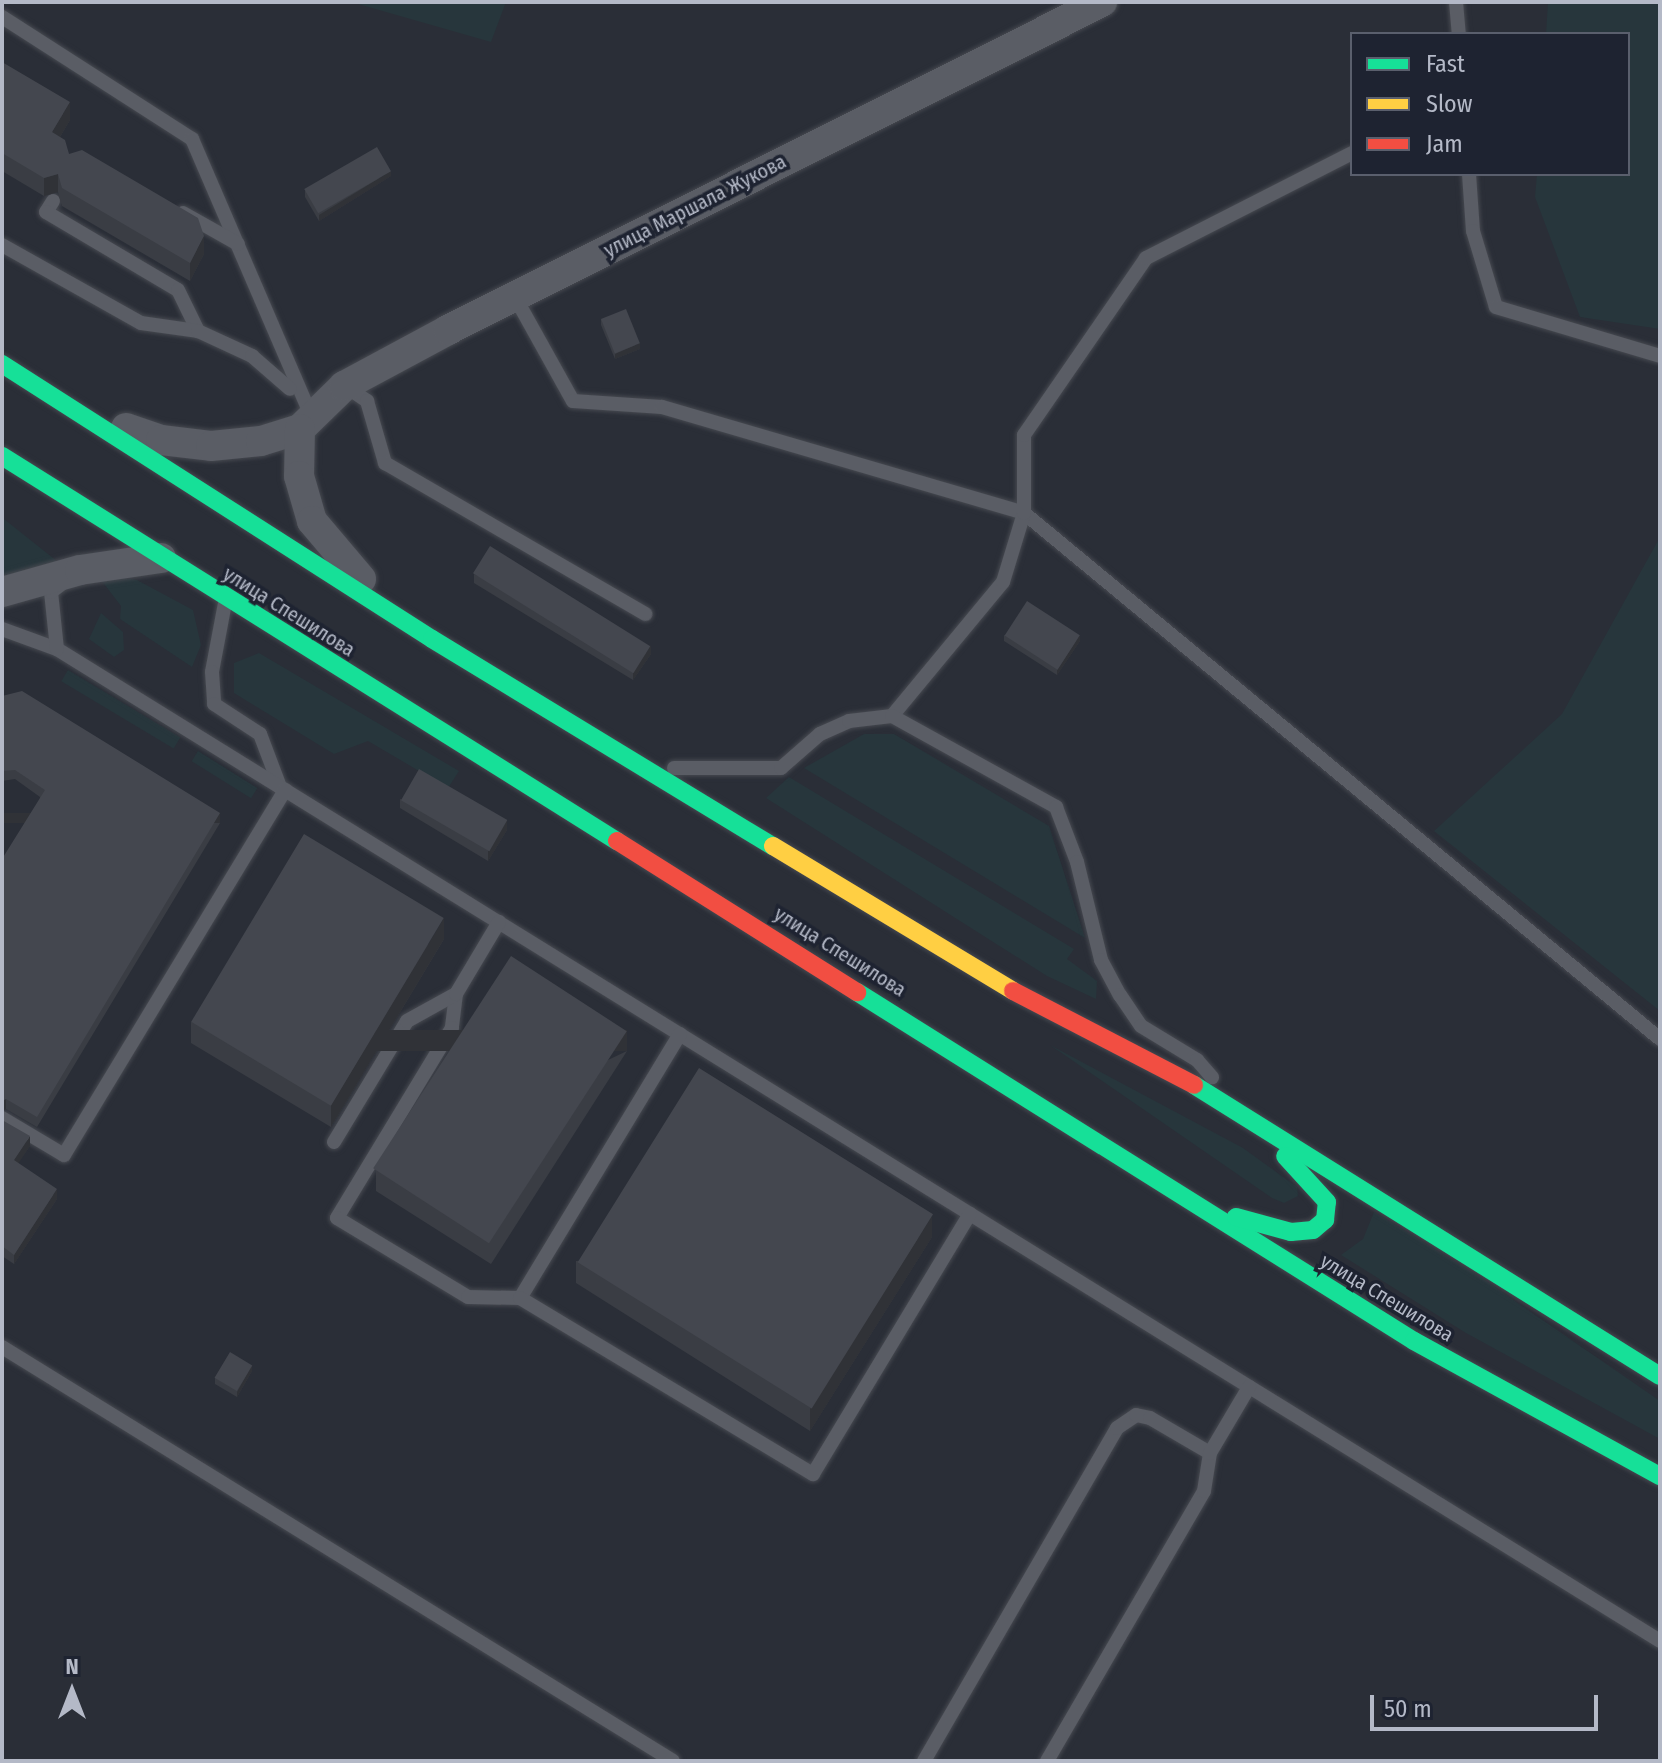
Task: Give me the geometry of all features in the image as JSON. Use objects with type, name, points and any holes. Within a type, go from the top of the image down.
[{"type":"main road","points":[[10,369],[432,639],[1009,989],[1238,1108],[1660,1376]]},
{"type":"main road","name":"улица Спешилова","points":[[2,456],[226,599],[976,1062],[1174,1193],[1414,1341],[1660,1476]]},
{"type":"main road","points":[[1174,1193],[1252,1223],[1291,1232],[1313,1230],[1325,1220],[1327,1202],[1315,1184],[1238,1108]]},
{"type":"street","name":"улица Маршала Жукова","points":[[306,423],[344,386],[1102,2]]},
{"type":"street","points":[[10,369],[102,419],[161,440],[211,446],[261,441],[306,423],[299,476],[312,521],[344,565],[432,639]]},
{"type":"street","points":[[2,592],[80,570],[161,558]]},
{"type":"lane","points":[[8,2],[2,15],[185,130],[238,244],[306,423]]},
{"type":"lane","points":[[1456,2],[1459,32]]},
{"type":"lane","points":[[892,716],[1003,582],[1024,513],[1024,435],[1146,258],[1350,154]]},
{"type":"lane","points":[[1469,176],[1473,231],[1496,307],[1660,356]]},
{"type":"lane","points":[[53,201],[46,212],[178,290],[198,331]]},
{"type":"lane","points":[[172,206],[238,244]]},
{"type":"lane","points":[[2,245],[141,323],[198,331],[252,356],[290,389]]},
{"type":"lane","points":[[515,297],[573,401],[662,407],[1024,513],[1660,1039]]},
{"type":"lane","points":[[344,386],[367,401],[385,463],[645,614]]},
{"type":"lane","points":[[57,649],[51,592],[80,570]]},
{"type":"lane","points":[[226,599],[212,672],[214,704],[260,734],[282,788]]},
{"type":"lane","points":[[2,629],[57,649],[1660,1641]]},
{"type":"lane","points":[[612,748],[676,769],[781,768],[820,734],[849,721],[892,716],[1056,807],[1077,862],[1101,960],[1120,995],[1141,1026],[1197,1060],[1238,1108]]},
{"type":"lane","points":[[2,1118],[64,1155],[282,788]]},
{"type":"lane","points":[[499,922],[456,994],[452,1028],[337,1218],[468,1297],[520,1298],[813,1474],[970,1214]]},
{"type":"lane","points":[[334,1142],[407,1021],[456,994]]},
{"type":"lane","points":[[520,1298],[680,1034]]},
{"type":"lane","points":[[2,1347],[673,1761]]},
{"type":"lane","points":[[1047,1761],[1204,1491],[1210,1453],[1249,1387]]},
{"type":"lane","points":[[924,1761],[1117,1428],[1136,1415],[1150,1418],[1210,1453]]},
{"type":"shaded area","points":[[351,2],[506,2],[491,42]]},
{"type":"shaded area","points":[[1548,2],[1660,2],[1660,329],[1580,317],[1535,197],[1537,176],[1630,176],[1630,32],[1546,32]]},
{"type":"shaded area","points":[[4,519],[58,562],[2,583]]},
{"type":"shaded area","points":[[1660,537],[1660,1011],[1434,831],[1562,714]]},
{"type":"shaded area","points":[[118,577],[137,580],[193,610],[201,645],[192,667],[120,619],[121,606],[101,580]]},
{"type":"shaded area","points":[[101,613],[123,632],[124,650],[114,657],[89,639]]},
{"type":"shaded area","points":[[259,653],[459,771],[448,788],[368,741],[334,754],[234,693],[234,663]]},
{"type":"shaded area","points":[[68,670],[180,737],[174,749],[61,681]]},
{"type":"shaded area","points":[[864,734],[894,734],[1049,826],[1085,938],[804,768]]},
{"type":"shaded area","points":[[198,751],[257,788],[251,798],[192,761]]},
{"type":"shaded area","points":[[789,777],[1074,949],[1067,959],[1097,981],[1096,999],[1047,976],[766,798]]},
{"type":"shaded area","points":[[1050,1045],[1243,1148],[1297,1187],[1298,1196],[1284,1203],[1272,1198]]},
{"type":"shaded area","points":[[1374,1212],[1483,1279],[1660,1401],[1660,1439],[1466,1333],[1341,1255],[1363,1239]]},
{"type":"building","points":[[2,62],[70,102],[52,132],[65,140],[69,154],[82,150],[198,218],[204,236],[190,263],[62,188],[58,174],[44,178],[2,153]]},
{"type":"building","points":[[377,147],[391,171],[318,213],[304,189]]},
{"type":"building","points":[[626,309],[640,343],[615,353],[601,319]]},
{"type":"building","points":[[490,546],[650,646],[633,673],[473,573]]},
{"type":"building","points":[[1027,601],[1080,635],[1058,670],[1005,635]]},
{"type":"building","points":[[22,691],[220,813],[37,1117],[6,1099],[2,1101],[2,859],[45,790],[15,770],[2,771],[2,696]]},
{"type":"building","points":[[419,769],[507,820],[489,851],[401,800]]},
{"type":"building","points":[[304,834],[444,918],[331,1106],[191,1022]]},
{"type":"building","points":[[511,956],[627,1031],[489,1243],[373,1168]]},
{"type":"building","points":[[699,1068],[933,1214],[812,1408],[578,1262]]},
{"type":"building","points":[[2,1120],[30,1136],[14,1160],[57,1189],[14,1255],[2,1246]]},
{"type":"building","points":[[230,1352],[252,1365],[237,1391],[215,1378]]},
{"type":"traffic: fast","points":[[2,364],[432,639],[773,846]]},
{"type":"traffic: fast","points":[[2,456],[617,841]]},
{"type":"traffic: fast","points":[[857,992],[1414,1341],[1660,1476]]},
{"type":"traffic: fast","points":[[1194,1085],[1660,1376]]},
{"type":"traffic: fast","points":[[1236,1217],[1291,1232],[1313,1230],[1325,1220],[1327,1202],[1285,1156]]},
{"type":"traffic: slow","points":[[773,846],[1013,991]]},
{"type":"traffic: jam","points":[[617,841],[857,992]]},
{"type":"traffic: jam","points":[[1013,991],[1194,1085]]}]
